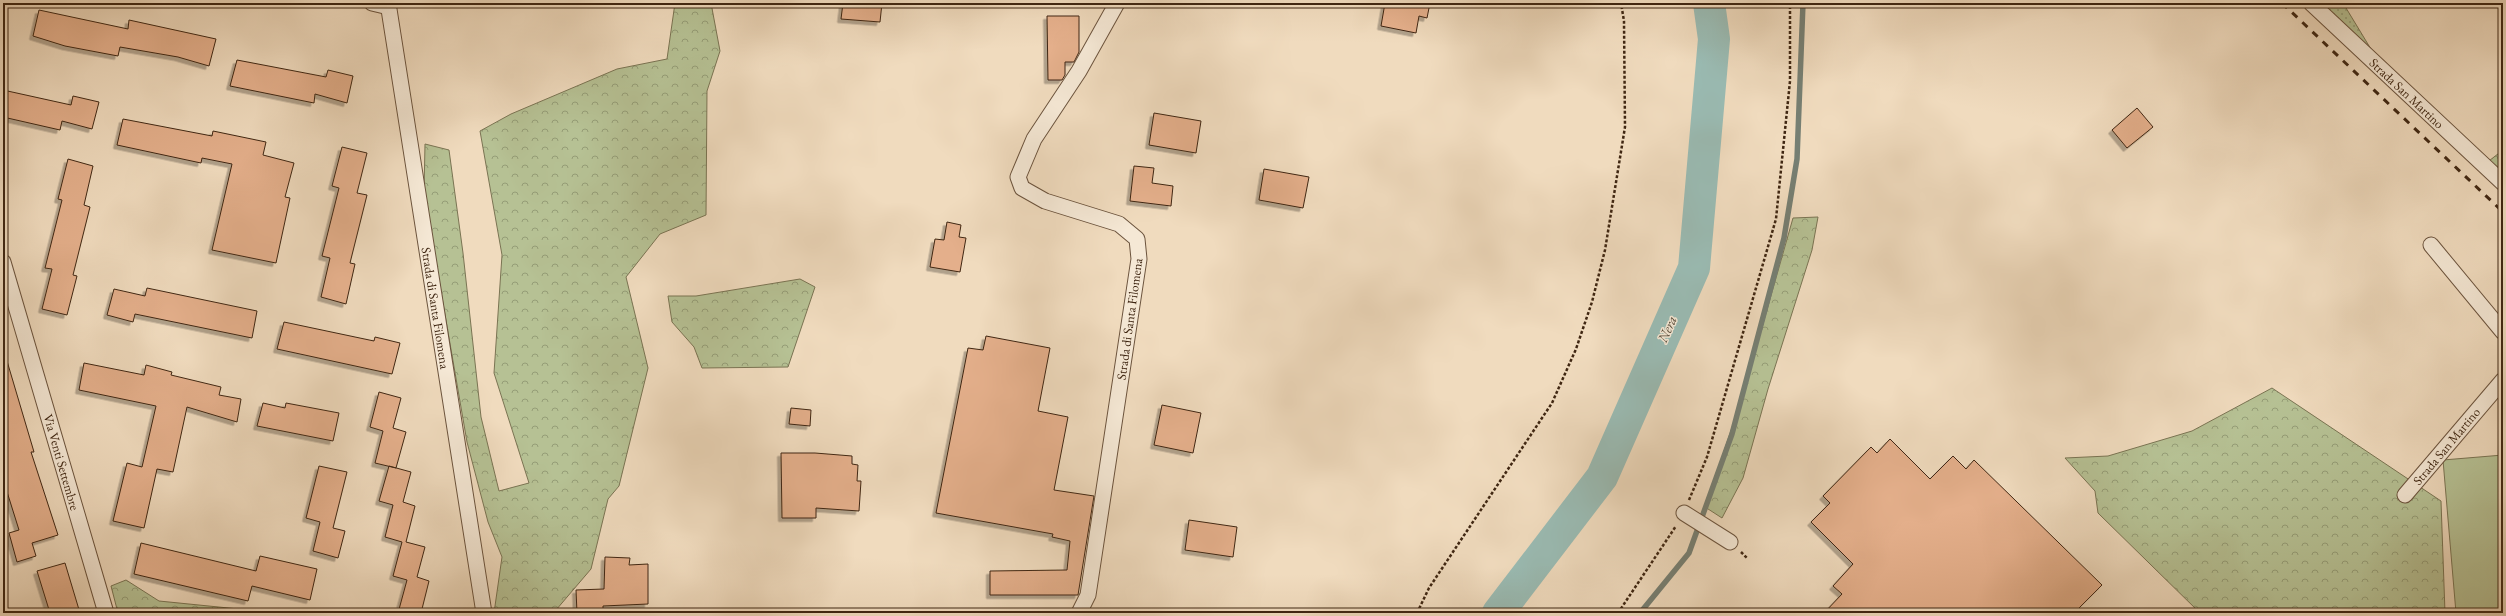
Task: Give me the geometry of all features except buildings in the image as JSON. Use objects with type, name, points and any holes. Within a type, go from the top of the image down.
[{"type":"street","points":[[372,3],[388,5]]},
{"type":"street","name":"Strada di Santa Filomena","points":[[1079,613],[1088,595],[1139,258],[1137,238],[1119,224],[1045,201],[1022,188],[1018,177],[1034,139],[1079,71],[1117,3]]},
{"type":"street","name":"Strada San Martino","points":[[2311,3],[2503,183]]},
{"type":"street","name":"Strada di Santa Filomena","points":[[388,5],[484,613]]},
{"type":"street","points":[[2431,245],[2503,332]]},
{"type":"street","name":"Via Venti Settembre","points":[[3,262],[6,287],[18,310],[106,613]]},
{"type":"street","points":[[3,305],[18,310]]},
{"type":"street","name":"Strada San Martino","points":[[2405,495],[2503,380]]},
{"type":"street","points":[[1684,513],[1730,542]]},
{"type":"path","points":[[1417,613],[1429,588],[1552,403],[1576,349],[1592,302],[1604,250],[1625,127],[1624,21],[1621,3]]},
{"type":"path","points":[[1618,613],[1664,546],[1684,513],[1707,457],[1776,219],[1790,81],[1790,3]]},
{"type":"green space","points":[[675,3],[711,3],[720,51],[707,91],[706,215],[660,234],[626,277],[648,368],[619,486],[608,499],[591,569],[556,610],[494,613],[502,557],[488,522],[467,442],[424,193],[425,144],[449,150],[463,253],[481,417],[499,491],[529,483],[494,373],[502,255],[480,131],[511,114],[617,69],[667,59]]},
{"type":"green space","points":[[2316,3],[2343,3],[2380,64]]},
{"type":"green space","points":[[2503,150],[2503,182],[2485,164]]},
{"type":"green space","points":[[1818,217],[1812,250],[1768,389],[1743,478],[1722,518],[1705,507],[1742,398],[1793,218]]},
{"type":"green space","points":[[800,279],[815,287],[788,367],[702,368],[694,347],[672,322],[668,296],[696,296]]},
{"type":"green space","points":[[2272,388],[2441,501],[2445,613],[2200,613],[2098,513],[2095,491],[2065,458],[2108,456],[2192,431]]},
{"type":"green space","points":[[2503,455],[2503,613],[2456,613],[2443,460]]},
{"type":"green space","points":[[126,580],[159,601],[278,613],[118,613],[111,586]]},
{"type":"waterway","name":"Nera","points":[[1498,613],[1602,477],[1694,268],[1714,39],[1709,3]]},
{"type":"waterway","points":[[1640,613],[1689,553],[1732,434],[1784,238],[1797,159],[1803,3]]},
{"type":"railway","points":[[2282,3],[2503,212]]}]
